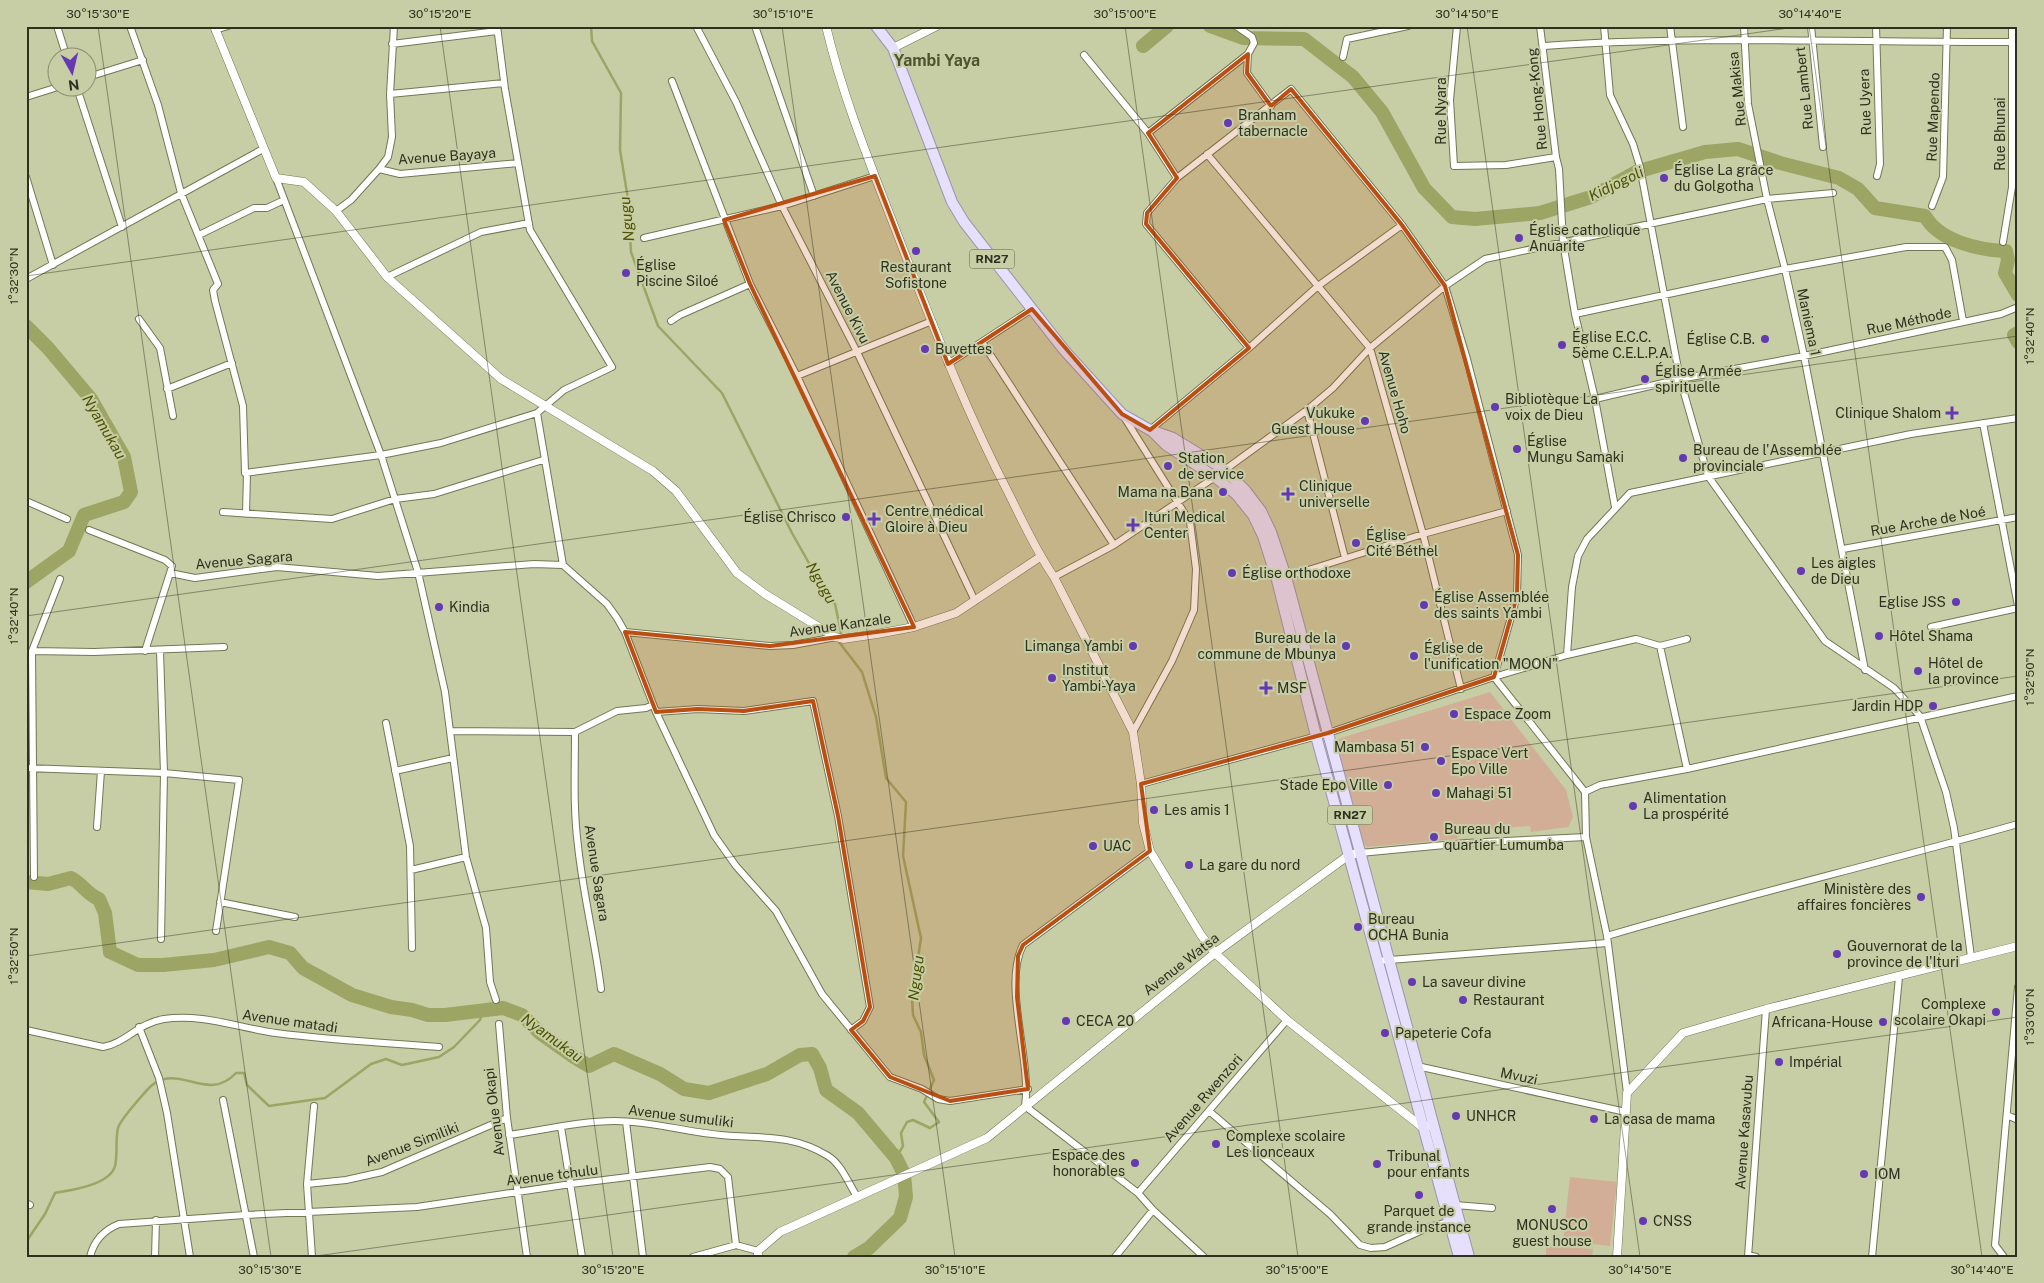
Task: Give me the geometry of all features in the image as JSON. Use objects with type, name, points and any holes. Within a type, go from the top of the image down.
[{"type":"main road","name":"RN27","points":[[876,26],[893,48],[952,202],[964,222],[1064,350],[1122,414],[1150,430],[1173,438],[1225,470],[1245,490],[1260,511],[1271,532],[1286,577],[1390,960],[1412,1066]]},
{"type":"main road","name":"RN27","points":[[1150,430],[1166,445],[1215,477],[1241,501],[1253,515],[1263,536],[1277,580],[1316,736],[1378,961],[1412,1066],[1459,1257]]},
{"type":"main road","name":"RN27","points":[[1428,1126],[1469,1257]]},
{"type":"street","points":[[56,26],[64,48]]},
{"type":"street","points":[[130,26],[158,105],[181,193],[218,284],[213,290],[214,301],[243,406],[245,473],[247,473],[246,514]]},
{"type":"street","points":[[228,26],[215,28],[303,245],[381,455],[418,572],[435,642],[454,758],[466,857],[486,928],[490,982],[496,1000]]},
{"type":"street","points":[[379,169],[388,157],[392,137],[390,94],[394,26]]},
{"type":"street","name":"Avenue Kivu","points":[[696,26],[752,135],[782,206],[857,352],[975,601]]},
{"type":"street","points":[[755,26],[814,196]]},
{"type":"street","points":[[826,26],[833,54],[875,176],[948,364],[1040,557],[1054,577],[1133,732],[1141,784],[1143,823],[1150,852],[1176,896],[1215,953],[1286,1020],[1428,1126]]},
{"type":"street","points":[[893,48],[937,26]]},
{"type":"street","points":[[1236,26],[1253,40],[1248,54],[1247,73],[1271,106]]},
{"type":"street","points":[[1343,57],[1347,39],[1388,28],[1408,26]]},
{"type":"street","name":"Rue Nyara","points":[[1454,166],[1450,100],[1457,26]]},
{"type":"street","name":"Rue Hong-Kong","points":[[1454,166],[1506,165],[1556,157],[1544,46],[1540,26]]},
{"type":"street","points":[[1604,26],[1607,42],[1610,95],[1633,144],[1640,167],[1680,379],[1708,476],[1825,640],[1865,670],[1894,688],[1920,716],[1946,792],[1971,957]]},
{"type":"street","points":[[1670,26],[1684,127]]},
{"type":"street","name":"Rue Makisa","points":[[1744,26],[1748,104],[1760,160]]},
{"type":"street","name":"Rue Lambert","points":[[1811,26],[1823,147]]},
{"type":"street","name":"Rue Uyera","points":[[1876,26],[1880,164],[1877,176]]},
{"type":"street","name":"Rue Mapendo","points":[[1932,206],[1943,177],[1947,26]]},
{"type":"street","name":"Rue Bhunai","points":[[2003,242],[2015,186],[2015,42],[2012,26]]},
{"type":"street","points":[[247,473],[381,455],[441,443],[536,413],[564,390],[612,367],[530,230],[504,83],[497,29],[392,44]]},
{"type":"street","points":[[1544,46],[1607,42],[1812,39],[2015,42]]},
{"type":"street","points":[[1148,133],[1248,54]]},
{"type":"street","points":[[1084,55],[1148,133],[1177,178]]},
{"type":"street","points":[[98,74],[143,60]]},
{"type":"street","points":[[672,81],[750,284],[797,376],[914,627]]},
{"type":"street","points":[[390,94],[504,83]]},
{"type":"street","points":[[1250,348],[1146,224],[1147,213],[1177,178],[1291,89],[1402,225],[1445,286],[1518,554],[1517,596],[1494,677]]},
{"type":"street","points":[[26,97],[48,90]]},
{"type":"street","points":[[80,98],[122,227]]},
{"type":"street","points":[[26,279],[263,149]]},
{"type":"street","name":"Avenue Hoho","points":[[1207,154],[1370,348],[1423,534],[1461,688]]},
{"type":"street","points":[[1556,157],[1563,242],[1575,314],[1595,399],[1616,507]]},
{"type":"street","name":"Maniema 1","points":[[1760,160],[1766,199],[1785,269],[1804,356],[1865,670]]},
{"type":"street","name":"Avenue Bayaya","points":[[336,211],[351,200],[379,169],[400,174],[518,163]]},
{"type":"street","points":[[644,238],[782,206],[875,176]]},
{"type":"street","points":[[26,177],[53,265]]},
{"type":"street","points":[[276,178],[304,182],[336,211],[387,277],[501,379],[653,471],[676,491],[737,573],[765,594],[838,638]]},
{"type":"street","points":[[1054,577],[1114,545],[1215,477],[1307,410],[1333,388],[1370,348],[1445,286],[1485,259],[1649,222],[1766,199],[1833,193]]},
{"type":"street","points":[[199,236],[254,208],[267,208],[284,200]]},
{"type":"street","points":[[387,277],[481,232],[529,223]]},
{"type":"street","points":[[1150,430],[1250,348],[1318,286],[1402,225]]},
{"type":"street","points":[[1575,314],[1785,269],[1906,247],[1945,247],[1952,260],[1964,321]]},
{"type":"street","points":[[671,321],[680,315],[750,284]]},
{"type":"street","name":"Rue Méthode","points":[[1595,399],[1680,379],[1804,356],[2000,314],[2018,306]]},
{"type":"street","points":[[948,364],[1032,309]]},
{"type":"street","points":[[139,319],[160,348],[173,416]]},
{"type":"street","points":[[797,376],[932,321]]},
{"type":"street","points":[[982,342],[1114,545]]},
{"type":"street","points":[[167,389],[232,363]]},
{"type":"street","points":[[1307,410],[1345,558]]},
{"type":"street","points":[[536,413],[563,565],[607,604],[625,632],[654,709],[714,835],[736,866],[776,912],[822,994],[890,1077],[922,1089],[938,1099],[950,1101],[1028,1089]]},
{"type":"street","points":[[1122,414],[1190,522],[1196,569],[1194,610],[1172,662],[1133,732]]},
{"type":"street","points":[[1567,655],[1572,587],[1578,556],[1587,539],[1630,493],[1911,434],[2018,418]]},
{"type":"street","points":[[1931,627],[2018,607],[1983,423]]},
{"type":"street","points":[[224,512],[332,519],[395,498],[434,494],[543,460]]},
{"type":"street","points":[[26,501],[67,519]]},
{"type":"street","points":[[1286,577],[1423,534],[1507,511]]},
{"type":"street","name":"Rue Arche de Noé","points":[[1843,549],[2018,517]]},
{"type":"street","points":[[89,530],[165,560],[172,566],[145,651]]},
{"type":"street","name":"Avenue Kanzale","points":[[625,632],[770,646],[823,641],[914,627],[956,613],[1040,557]]},
{"type":"street","name":"Avenue Sagara","points":[[170,573],[195,578],[277,567],[378,576],[534,564],[563,565]]},
{"type":"street","points":[[34,877],[29,768],[32,651],[60,579]]},
{"type":"street","points":[[1141,784],[1328,733],[1494,677],[1567,655],[1636,639],[1660,646],[1687,639]]},
{"type":"street","points":[[1660,646],[1687,769]]},
{"type":"street","points":[[32,651],[160,651],[224,647]]},
{"type":"street","points":[[160,651],[164,773],[162,939]]},
{"type":"street","points":[[1494,677],[1585,792],[1586,837],[1607,939],[1627,1093],[1617,1257]]},
{"type":"street","points":[[1585,792],[1600,785],[1687,769],[1920,716],[2018,696]]},
{"type":"street","points":[[450,731],[575,732],[617,711],[646,708],[698,708],[744,711],[813,701],[838,816],[870,1007],[863,1021],[851,1030]]},
{"type":"street","points":[[386,723],[410,846],[412,948]]},
{"type":"street","name":"Avenue Sagara","points":[[575,732],[575,813],[578,847],[596,942],[601,989]]},
{"type":"street","points":[[395,771],[454,758]]},
{"type":"street","points":[[29,768],[164,773],[239,780],[216,931]]},
{"type":"street","points":[[97,827],[101,771]]},
{"type":"street","points":[[1378,961],[1607,939],[1716,904],[1855,870],[2018,824]]},
{"type":"street","points":[[1360,853],[1466,843],[1586,837]]},
{"type":"street","points":[[1150,852],[1023,945],[1020,950],[1018,956],[1017,997],[1028,1089],[1025,1106],[1138,1192],[1153,1210],[1204,1257]]},
{"type":"street","name":"Avenue Watsa","points":[[758,1254],[780,1232],[856,1195],[987,1138],[1215,953],[1349,855],[1360,853]]},
{"type":"street","points":[[411,870],[466,857]]},
{"type":"street","points":[[220,902],[295,917]]},
{"type":"street","points":[[1627,1093],[1683,1033],[1766,1009],[2018,946]]},
{"type":"street","points":[[1872,1257],[1899,977]]},
{"type":"street","points":[[2002,1254],[1995,1245],[2018,987]]},
{"type":"street","name":"Avenue Kasavubu","points":[[1748,1256],[1766,1009]]},
{"type":"street","name":"Avenue matadi","points":[[26,1030],[103,1048],[114,1045],[139,1027],[162,1019],[190,1017],[314,1038],[439,1047]]},
{"type":"street","name":"Avenue Rwenzori","points":[[1138,1192],[1286,1020]]},
{"type":"street","name":"Avenue Okapi","points":[[498,1024],[509,1136],[527,1257]]},
{"type":"street","points":[[139,1027],[159,1078],[167,1113],[190,1257]]},
{"type":"street","name":"Mvuzi","points":[[1412,1066],[1626,1112]]},
{"type":"street","points":[[223,1100],[254,1257]]},
{"type":"street","points":[[312,1257],[307,1184],[314,1106]]},
{"type":"street","points":[[1209,1110],[1330,1214],[1360,1245],[1371,1248],[1385,1247],[1429,1227],[1449,1222]]},
{"type":"street","points":[[2007,1116],[2018,1120]]},
{"type":"street","name":"Avenue Similiki","points":[[307,1184],[346,1180],[382,1172],[507,1118]]},
{"type":"street","points":[[626,1122],[643,1257]]},
{"type":"street","name":"Avenue sumuliki","points":[[509,1136],[561,1126],[626,1122],[668,1126],[722,1136],[768,1136],[806,1145],[828,1156],[838,1164],[856,1195]]},
{"type":"street","points":[[561,1126],[582,1257]]},
{"type":"street","name":"Avenue tchulu","points":[[90,1257],[94,1244],[109,1228],[120,1224],[245,1214],[417,1207],[517,1191],[710,1167],[720,1169],[728,1177],[736,1245]]},
{"type":"street","points":[[1454,1205],[1492,1208]]},
{"type":"street","points":[[1115,1257],[1153,1210]]},
{"type":"street","points":[[155,1257],[156,1220]]},
{"type":"street","points":[[693,1257],[736,1245],[758,1254]]},
{"type":"street","points":[[1748,1256],[1756,1257]]},
{"type":"highlighted area","points":[[1248,54],[1247,73],[1271,106],[1291,89],[1402,225],[1445,286],[1518,555],[1517,596],[1494,677],[1328,733],[1141,784],[1150,851],[1023,945],[1018,956],[1017,997],[1028,1089],[950,1101],[890,1077],[851,1030],[863,1021],[870,1007],[838,816],[813,701],[744,711],[698,709],[656,712],[625,632],[770,646],[914,627],[750,284],[724,220],[875,176],[948,364],[1032,309],[1122,414],[1150,430],[1249,348],[1146,224],[1147,213],[1177,178],[1148,133]]},
{"type":"shaded area","name":"Espace Vert Epo Ville","points":[[1490,692],[1566,790],[1573,817],[1568,827],[1531,832],[1530,826],[1464,832],[1456,839],[1367,847],[1362,843],[1335,744],[1338,739]]},
{"type":"shaded area","points":[[1570,1177],[1617,1182],[1610,1246],[1563,1241]]},
{"type":"shaded area","points":[[1546,1246],[1593,1249],[1592,1257],[1546,1257]]},
{"type":"waterway","name":"Ngugu","points":[[591,26],[592,41],[621,93],[620,150],[628,199],[631,252],[658,326],[722,393],[792,533],[819,581],[835,604],[841,632],[839,642],[862,672],[876,717],[886,778],[906,802],[903,856],[921,938],[912,998],[913,1015],[921,1032],[924,1055],[934,1080],[924,1102],[939,1122],[930,1128],[913,1120],[907,1122],[901,1133],[903,1146],[896,1158]]},
{"type":"waterway","name":"Kidjogoli","points":[[1143,46],[1167,26]]},
{"type":"waterway","name":"Kidjogoli","points":[[1210,26],[1243,38],[1304,39],[1353,77],[1382,112],[1424,188],[1452,217],[1475,219],[1540,213],[1591,197],[1636,172],[1705,152],[1738,149],[1780,163],[1839,178],[1858,189],[1875,208],[1925,216],[1931,225],[1949,238],[1984,249],[2006,251],[2008,260],[2005,273],[2018,295]]},
{"type":"waterway","name":"Nyamukau","points":[[26,326],[48,348],[91,399],[124,457],[131,492],[124,502],[84,515],[69,551],[26,582]]},
{"type":"waterway","name":"Kidjogoli","points":[[2018,333],[2014,335],[2018,342]]},
{"type":"waterway","name":"Nyamukau","points":[[26,882],[48,884],[71,878],[75,880],[99,899],[105,913],[110,952],[138,965],[163,965],[214,960],[269,947],[290,953],[303,968],[352,995],[391,1007],[412,1010],[428,1015],[445,1015],[503,1008],[522,1015],[540,1033],[589,1066],[614,1054],[660,1074],[684,1089],[709,1093],[767,1074],[800,1055],[812,1054],[820,1068],[826,1090],[858,1113],[896,1158],[904,1174],[906,1197],[900,1218],[869,1248],[854,1257]]},
{"type":"waterway","points":[[26,1242],[45,1214],[55,1193],[89,1186],[106,1178],[112,1172],[116,1161],[117,1133],[120,1124],[148,1089],[162,1080],[172,1078],[214,1085],[225,1081],[236,1073],[244,1073],[247,1085],[269,1106],[325,1098],[371,1064],[386,1059],[402,1065],[439,1057],[454,1047],[480,1020],[484,1009]]},
{"type":"place","name":"Branham tabernacle","points":[[1228,123]]},
{"type":"place","name":"Église La grâce du Golgotha","points":[[1664,178]]},
{"type":"place","name":"Église catholique Anuarite","points":[[1519,238]]},
{"type":"place","name":"Restaurant Sofistone","points":[[916,251]]},
{"type":"place","name":"Église Piscine Siloé","points":[[626,273]]},
{"type":"place","name":"Église C.B.","points":[[1765,339]]},
{"type":"place","name":"Église E.C.C. 5ème C.E.L.P.A.","points":[[1562,345]]},
{"type":"place","name":"Buvettes","points":[[925,349]]},
{"type":"place","name":"Église Armée spirituelle","points":[[1645,379]]},
{"type":"place","name":"Bibliotèque La voix de Dieu","points":[[1495,407]]},
{"type":"place","name":"Clinique Shalom","points":[[1952,413]]},
{"type":"place","name":"Vukuke Guest House","points":[[1365,421]]},
{"type":"place","name":"Église Mungu Samaki","points":[[1517,449]]},
{"type":"place","name":"Bureau de l'Assemblée provinciale","points":[[1683,458]]},
{"type":"place","name":"Station de service","points":[[1168,466]]},
{"type":"place","name":"Mama na Bana","points":[[1223,492]]},
{"type":"place","name":"Clinique universelle","points":[[1288,494]]},
{"type":"place","name":"Église Chrisco","points":[[846,517]]},
{"type":"place","name":"Centre médical Gloire à Dieu","points":[[874,519]]},
{"type":"place","name":"Ituri Medical Center","points":[[1133,525]]},
{"type":"place","name":"Église Cité Béthel","points":[[1356,543]]},
{"type":"place","name":"Les aigles de Dieu","points":[[1801,571]]},
{"type":"place","name":"Église orthodoxe","points":[[1232,573]]},
{"type":"place","name":"Eglise JSS","points":[[1956,602]]},
{"type":"place","name":"Église Assemblée des saints Yambi","points":[[1424,605]]},
{"type":"place","name":"Kindia","points":[[439,607]]},
{"type":"place","name":"Hôtel Shama","points":[[1879,636]]},
{"type":"place","name":"Limanga Yambi","points":[[1133,646]]},
{"type":"place","name":"Bureau de la commune de Mbunya","points":[[1346,646]]},
{"type":"place","name":"Église de l'unification \"MOON\"","points":[[1414,656]]},
{"type":"place","name":"Hôtel de la province","points":[[1918,671]]},
{"type":"place","name":"Institut Yambi-Yaya","points":[[1052,678]]},
{"type":"place","name":"MSF","points":[[1266,688]]},
{"type":"place","name":"Jardin HDP","points":[[1933,706]]},
{"type":"place","name":"Espace Zoom","points":[[1454,714]]},
{"type":"place","name":"Mambasa 51","points":[[1425,747]]},
{"type":"place","name":"Espace Vert Epo Ville","points":[[1441,761]]},
{"type":"place","name":"Stade Epo Ville","points":[[1388,785]]},
{"type":"place","name":"Mahagi 51","points":[[1436,793]]},
{"type":"place","name":"Alimentation La prospérité","points":[[1633,806]]},
{"type":"place","name":"Les amis 1","points":[[1154,810]]},
{"type":"place","name":"Bureau du quartier Lumumba","points":[[1434,837]]},
{"type":"place","name":"UAC","points":[[1093,846]]},
{"type":"place","name":"La gare du nord","points":[[1189,865]]},
{"type":"place","name":"Ministère des affaires foncières","points":[[1921,897]]},
{"type":"place","name":"Bureau OCHA Bunia","points":[[1358,927]]},
{"type":"place","name":"Gouvernorat de la province de l'Ituri","points":[[1837,954]]},
{"type":"place","name":"La saveur divine","points":[[1412,982]]},
{"type":"place","name":"Restaurant","points":[[1463,1000]]},
{"type":"place","name":"Complexe scolaire Okapi","points":[[1996,1012]]},
{"type":"place","name":"CECA 20","points":[[1066,1021]]},
{"type":"place","name":"Africana-House","points":[[1883,1022]]},
{"type":"place","name":"Papeterie Cofa","points":[[1385,1033]]},
{"type":"place","name":"Impérial","points":[[1779,1062]]},
{"type":"place","name":"UNHCR","points":[[1456,1116]]},
{"type":"place","name":"La casa de mama","points":[[1594,1119]]},
{"type":"place","name":"Complexe scolaire Les lionceaux","points":[[1216,1144]]},
{"type":"place","name":"Espace des honorables","points":[[1135,1163]]},
{"type":"place","name":"Tribunal pour enfants","points":[[1377,1164]]},
{"type":"place","name":"IOM","points":[[1864,1174]]},
{"type":"place","name":"Parquet de grande instance","points":[[1419,1195]]},
{"type":"place","name":"MONUSCO guest house","points":[[1552,1209]]},
{"type":"place","name":"CNSS","points":[[1643,1221]]},
{"type":"district","name":"Yambi Yaya","points":[[937,60]]}]
